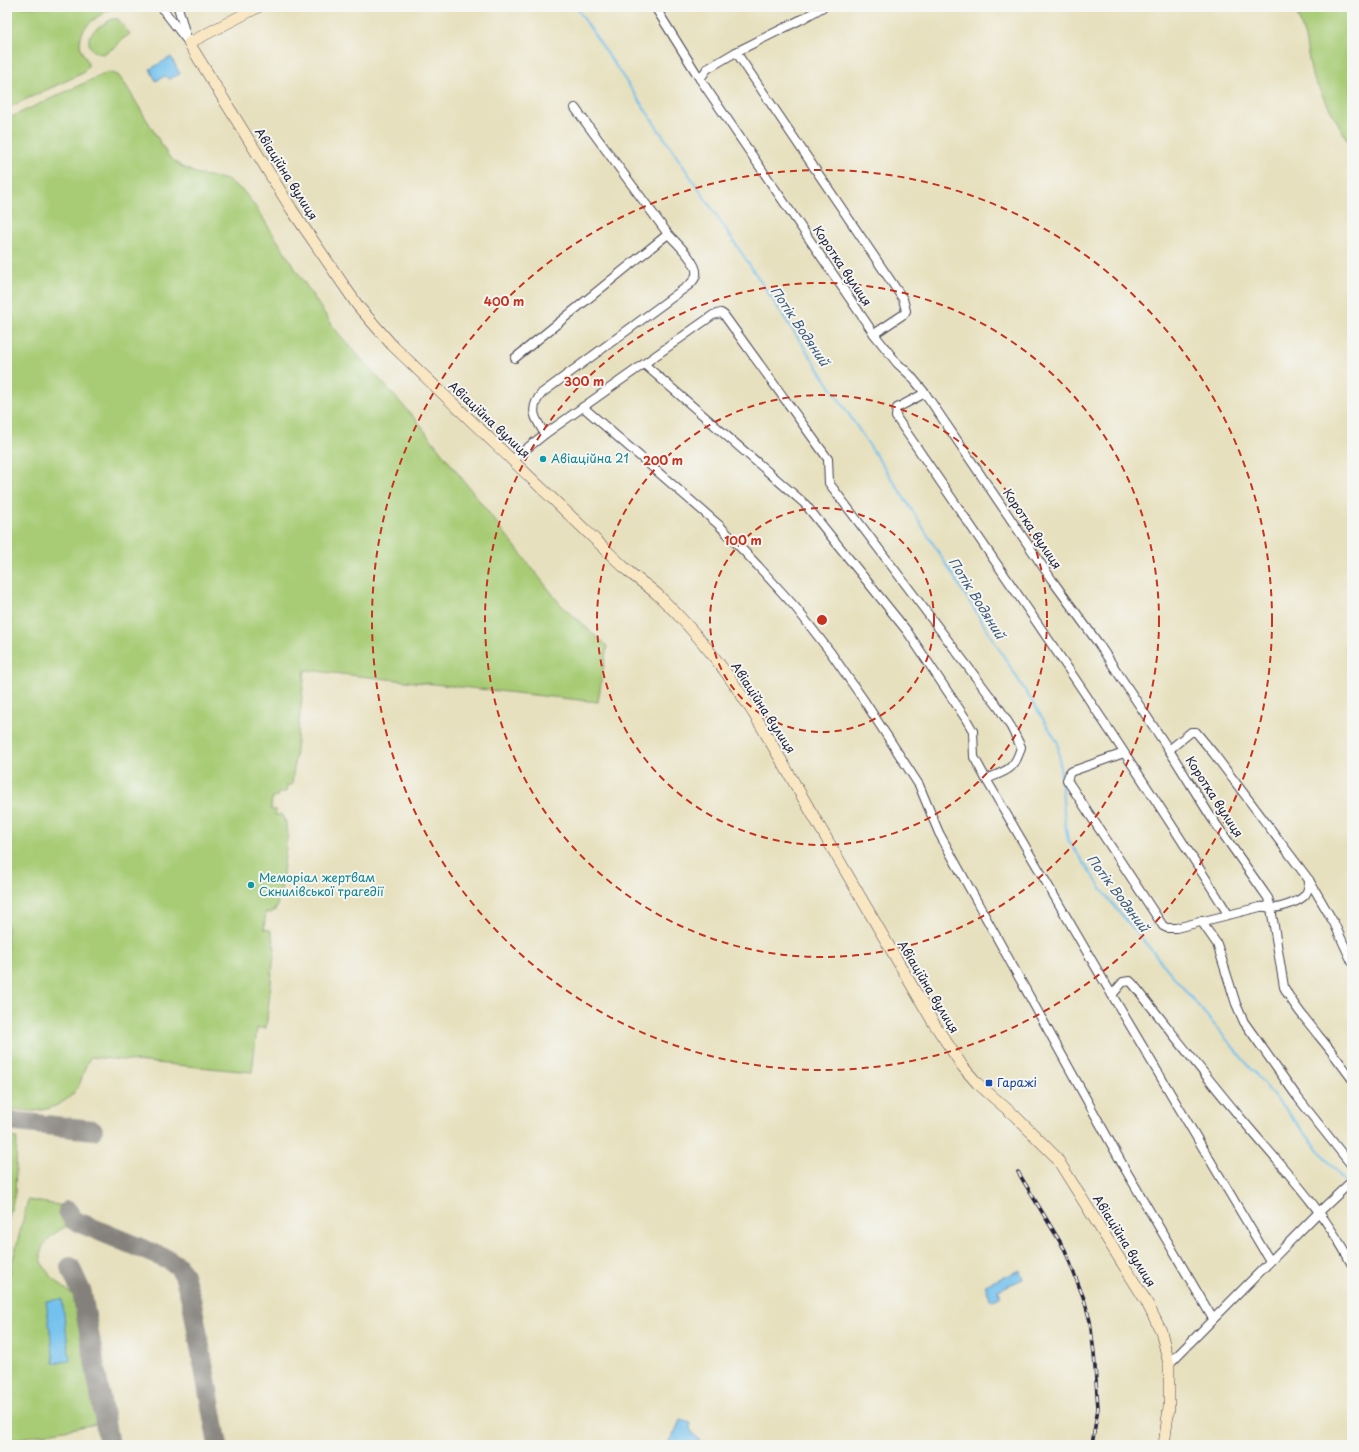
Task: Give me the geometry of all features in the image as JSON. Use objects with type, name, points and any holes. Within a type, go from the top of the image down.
[{"type":"street","points":[[161,7],[188,43]]},
{"type":"street","points":[[178,7],[188,43]]},
{"type":"street","points":[[188,43],[258,7]]},
{"type":"street","name":"Коротка вулиця","points":[[655,7],[700,79],[874,334],[897,363],[910,375],[925,393],[1052,580],[1098,643],[1219,828],[1268,898],[1284,987],[1289,998],[1296,1009],[1320,1037],[1352,1079]]},
{"type":"street","points":[[700,79],[707,69],[736,52],[823,7]]},
{"type":"street","name":"Авіаційна вулиця","points":[[188,43],[292,210],[358,306],[392,345],[628,571],[658,595],[702,642],[726,671],[767,735],[933,1022],[951,1050],[977,1082],[1015,1116],[1056,1157],[1146,1302],[1160,1331],[1169,1364],[1169,1407],[1164,1445]]},
{"type":"street","points":[[736,52],[903,299],[906,311],[904,314],[874,334]]},
{"type":"street","points":[[545,434],[535,418],[534,405],[542,393],[694,281],[697,275],[696,268],[680,246],[668,234],[575,108]]},
{"type":"street","points":[[515,358],[668,234]]},
{"type":"street","points":[[512,460],[545,434],[713,315],[721,313],[724,315],[828,459],[829,483],[995,702],[1011,727],[1021,747],[1018,759],[1010,768],[986,779]]},
{"type":"street","points":[[644,364],[805,504],[907,631],[973,731],[974,758],[1112,995],[1270,1261]]},
{"type":"street","points":[[925,393],[897,408],[896,417],[1011,584],[1179,835],[1228,914]]},
{"type":"street","points":[[583,407],[719,525],[796,608],[831,653],[863,699],[919,785],[939,833],[1126,1169],[1213,1319]]},
{"type":"street","points":[[1169,750],[1191,732],[1196,732],[1228,771],[1310,880],[1331,917],[1352,962]]},
{"type":"street","points":[[1124,753],[1070,772],[1067,778],[1068,783],[1163,926],[1172,929],[1264,906],[1271,908],[1287,905],[1305,895],[1310,880]]},
{"type":"street","points":[[1201,921],[1217,944],[1236,1004],[1244,1022],[1298,1098],[1352,1166]]},
{"type":"street","points":[[1112,995],[1123,982],[1130,981],[1133,984],[1318,1212],[1337,1238],[1352,1265]]},
{"type":"street","points":[[1169,1364],[1318,1212],[1349,1184]]},
{"type":"green space","points":[[7,7],[113,7],[89,24],[81,35],[81,49],[88,66],[83,73],[7,108]]},
{"type":"green space","points":[[1295,7],[1352,7],[1352,149],[1312,76],[1305,38]]},
{"type":"green space","points":[[112,19],[118,19],[130,34],[120,41],[117,46],[103,54],[95,52],[90,46],[89,41],[92,33]]},
{"type":"green space","points":[[108,72],[118,75],[127,87],[169,157],[182,167],[198,174],[228,180],[244,192],[257,209],[338,333],[417,421],[561,605],[607,646],[598,702],[305,670],[292,785],[287,785],[287,791],[284,791],[284,793],[278,793],[277,797],[272,797],[271,810],[276,810],[275,815],[282,815],[284,821],[286,821],[286,830],[288,831],[280,898],[278,898],[277,908],[275,908],[275,911],[273,910],[272,913],[266,912],[264,929],[271,930],[270,933],[272,933],[272,939],[274,940],[273,946],[275,946],[266,1028],[257,1028],[252,1072],[91,1057],[87,1063],[79,1085],[71,1096],[53,1107],[39,1111],[26,1111],[7,1108],[7,119]]},
{"type":"green space","points":[[7,1137],[17,1138],[15,1194],[7,1225]]},
{"type":"green space","points":[[28,1200],[65,1206],[65,1222],[69,1225],[53,1235],[44,1244],[41,1254],[42,1263],[57,1281],[79,1299],[99,1420],[96,1424],[7,1441],[7,1283]]},
{"type":"water","points":[[171,57],[180,74],[169,79],[165,76],[156,81],[150,69]]},
{"type":"water","points":[[1020,1270],[1023,1279],[998,1290],[1000,1297],[991,1301],[985,1285]]},
{"type":"water","points":[[62,1299],[70,1361],[54,1363],[46,1301]]},
{"type":"water","points":[[680,1420],[691,1423],[690,1429],[703,1445],[666,1445],[675,1432]]},
{"type":"waterway","name":"Потік Водяний","points":[[576,7],[907,502],[1058,743],[1065,823],[1068,840],[1110,901],[1346,1183]]},
{"type":"waterway","name":"Потік Водяний","points":[[1349,1186],[1352,1190]]},
{"type":"taxiway","points":[[7,1121],[93,1130]]},
{"type":"taxiway","points":[[68,1211],[73,1220],[169,1260],[178,1266],[184,1275],[192,1303],[218,1445]]},
{"type":"taxiway","points":[[70,1267],[82,1293],[109,1445]]},
{"type":"railway","points":[[1018,1172],[1065,1250],[1084,1299],[1090,1321],[1098,1408],[1092,1445]]},
{"type":"place","name":"Авіаційна 21","points":[[543,459]]},
{"type":"place","name":"Меморіал жертвам Скнилівської трагедії","points":[[251,885]]},
{"type":"place","name":"Гаражі","points":[[989,1083]]}]
